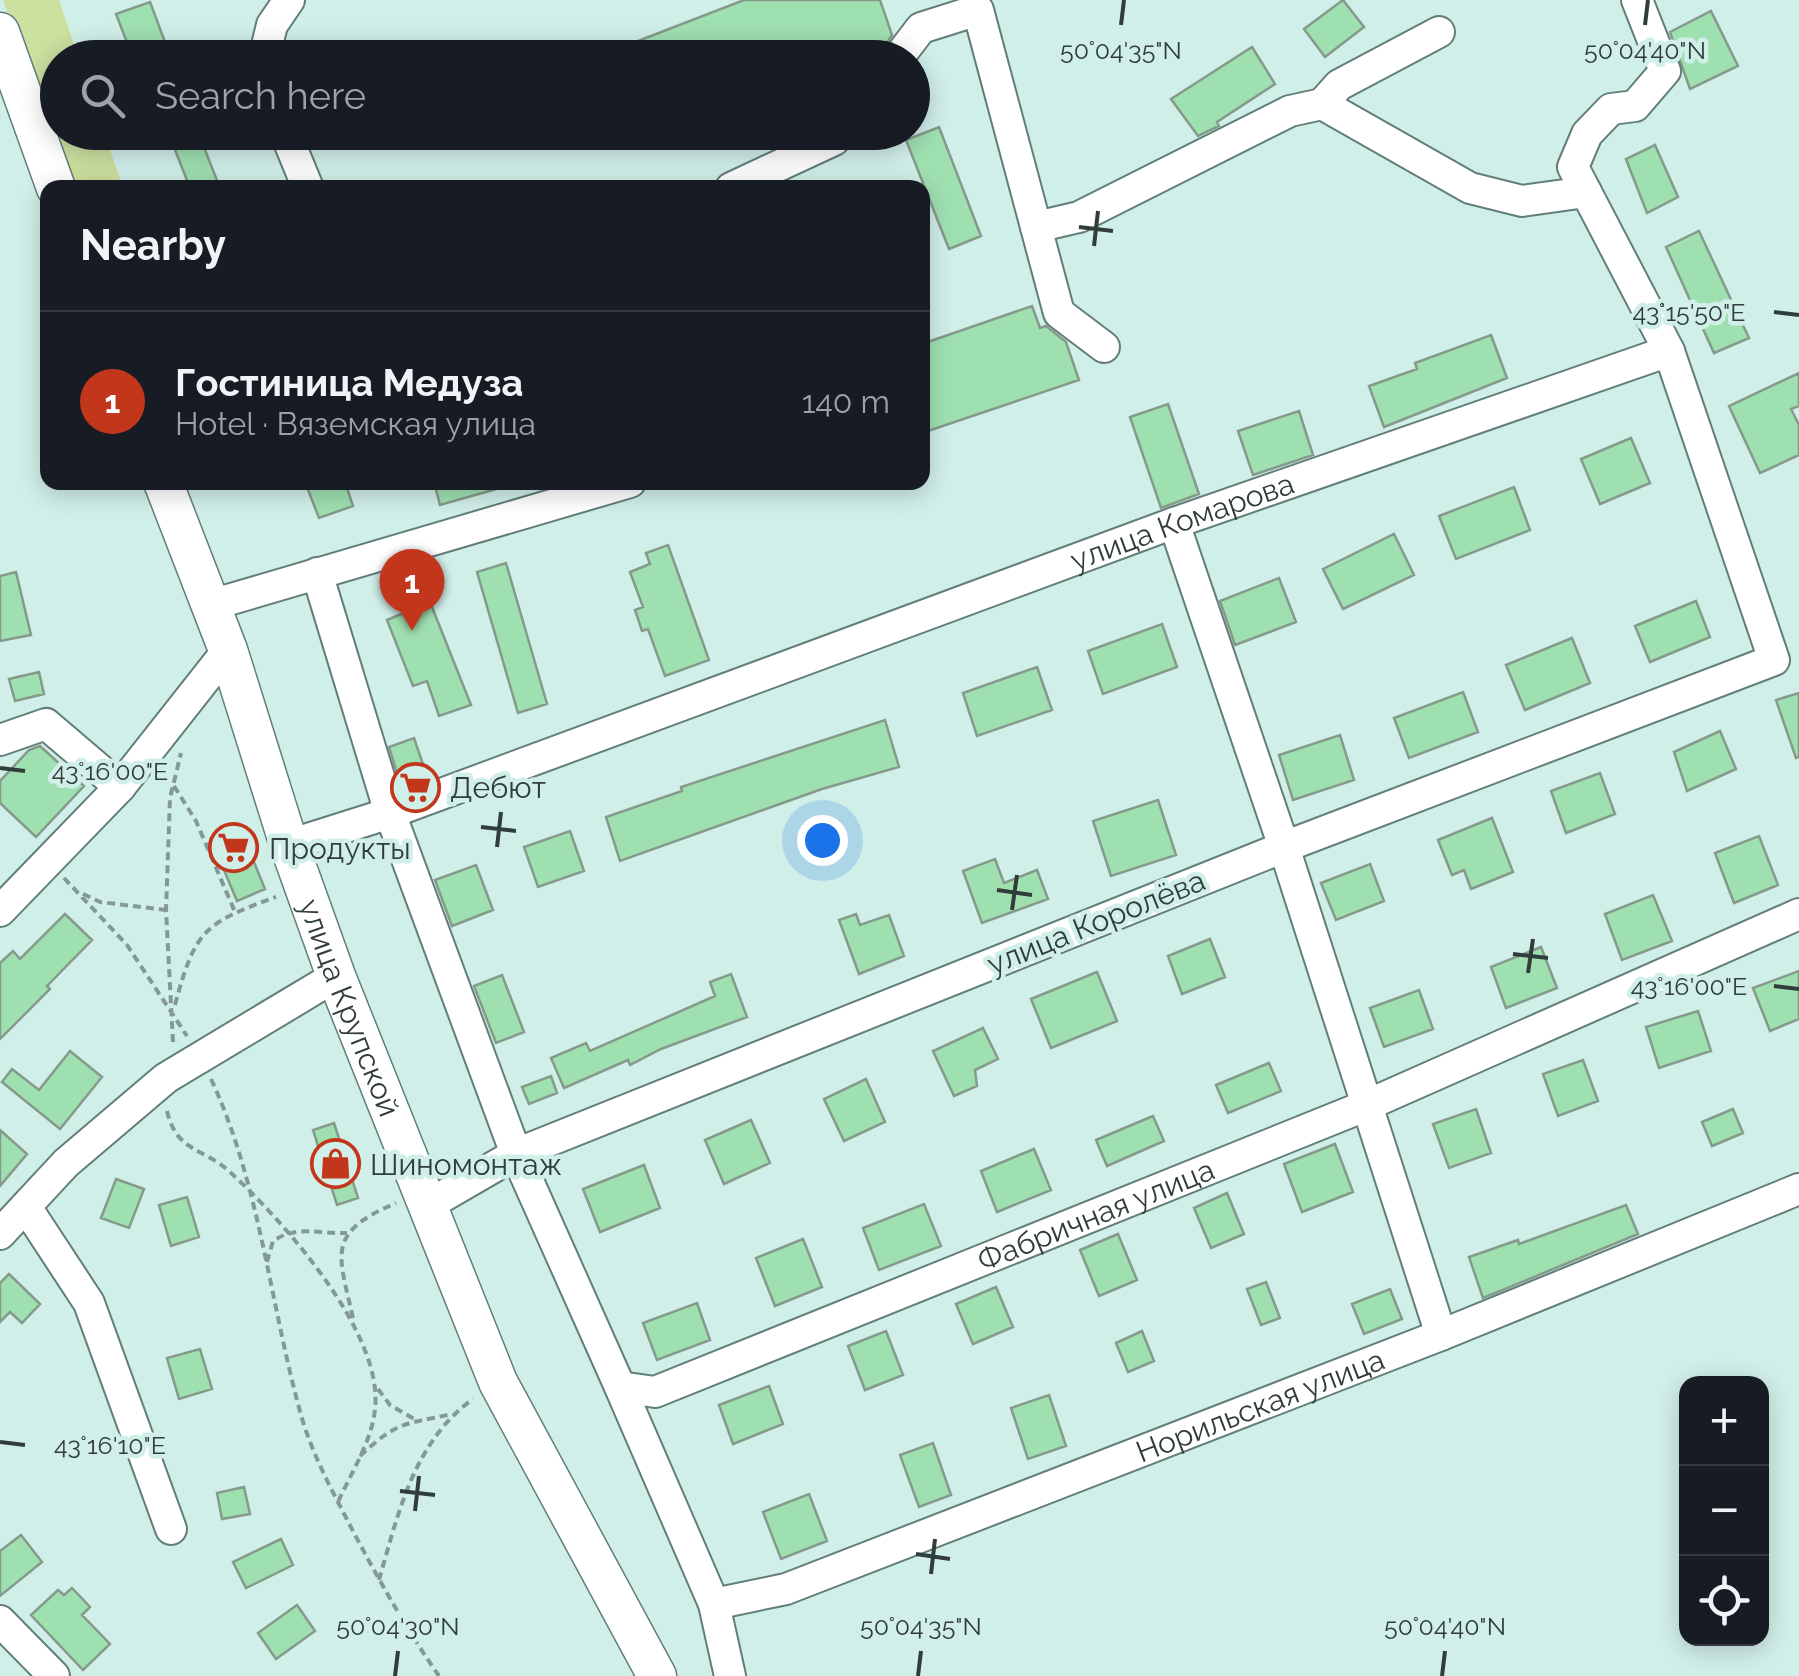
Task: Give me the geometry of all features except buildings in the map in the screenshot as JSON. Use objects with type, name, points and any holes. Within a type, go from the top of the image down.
[{"type":"main road","points":[[0,32],[40,143]]},
{"type":"main road","points":[[42,150],[53,180]]},
{"type":"main road","name":"улица Крупской","points":[[166,490],[228,650],[289,844],[336,976],[498,1382],[657,1676]]},
{"type":"street","points":[[268,40],[272,25],[289,0]]},
{"type":"street","points":[[1637,0],[1665,72],[1635,106],[1611,109],[1586,134],[1573,167],[1669,352]]},
{"type":"street","points":[[912,40],[921,28],[978,10],[1060,313],[1104,347]]},
{"type":"street","points":[[1036,228],[1079,217],[1290,111],[1322,104],[1339,85],[1439,32]]},
{"type":"street","points":[[1322,104],[1470,188],[1522,201],[1586,192]]},
{"type":"street","points":[[292,150],[305,180]]},
{"type":"street","points":[[748,180],[813,150]]},
{"type":"street","name":"улица Комарова","points":[[289,844],[390,813],[1174,522],[1669,352]]},
{"type":"street","name":"улица Королёва","points":[[426,1198],[516,1154],[1284,848],[1774,660],[1669,352]]},
{"type":"street","points":[[211,605],[602,490]]},
{"type":"street","points":[[1174,522],[1441,1335]]},
{"type":"street","points":[[317,573],[390,813],[516,1154],[714,1604],[730,1676]]},
{"type":"street","points":[[0,911],[120,788],[228,650]]},
{"type":"street","points":[[0,740],[46,724],[120,788]]},
{"type":"street","name":"Фабричная улица","points":[[620,1387],[655,1392],[1365,1106],[1799,914]]},
{"type":"street","points":[[0,1234],[66,1163],[166,1078],[336,976]]},
{"type":"street","name":"Норильская улица","points":[[714,1604],[786,1589],[1441,1335],[1799,1189]]},
{"type":"street","points":[[26,1207],[89,1303],[171,1528]]},
{"type":"street","points":[[0,1621],[54,1676]]},
{"type":"path","points":[[182,750],[174,786],[166,910],[173,1044],[166,1078],[167,1114],[174,1133],[188,1147],[230,1172],[289,1232],[354,1323]]},
{"type":"path","points":[[174,786],[196,821],[235,912]]},
{"type":"path","points":[[47,862],[127,944],[200,1057],[226,1111],[302,1416],[320,1470],[380,1580],[440,1676]]},
{"type":"path","points":[[172,1014],[182,976],[212,924],[304,887]]},
{"type":"path","points":[[78,891],[100,902],[166,910]]},
{"type":"path","points":[[338,1502],[373,1424],[375,1386],[354,1323],[341,1249],[347,1232],[364,1216],[426,1198]]},
{"type":"path","points":[[266,1267],[273,1241],[289,1232],[347,1232]]},
{"type":"path","points":[[380,1580],[408,1487],[424,1452],[452,1414],[498,1382]]},
{"type":"path","points":[[375,1386],[390,1405],[419,1421]]},
{"type":"path","points":[[358,1458],[392,1428],[452,1414]]},
{"type":"green space","points":[[3,0],[59,0],[72,40],[40,40],[40,102]]},
{"type":"green space","points":[[58,150],[110,150],[121,180],[68,180]]},
{"type":"place","name":"Гостиница Медуза","points":[[412,631]]},
{"type":"place","name":"Дебют","points":[[415,787]]},
{"type":"place","name":"Продукты","points":[[234,848]]},
{"type":"place","name":"Шиномонтаж","points":[[335,1164]]}]
